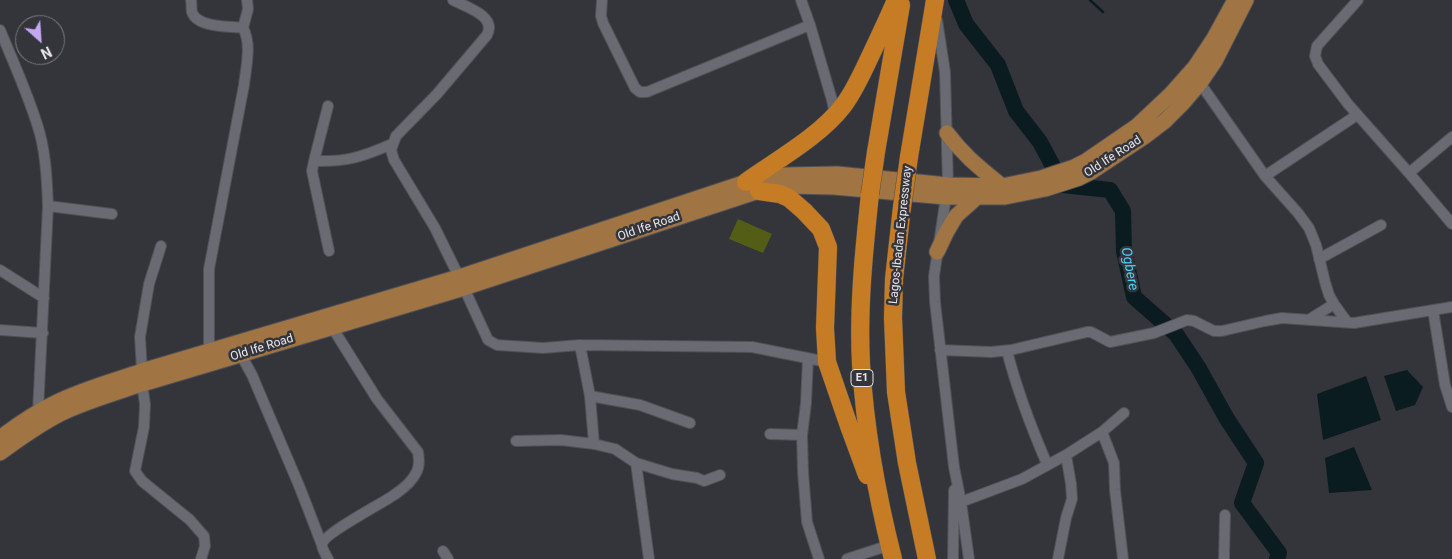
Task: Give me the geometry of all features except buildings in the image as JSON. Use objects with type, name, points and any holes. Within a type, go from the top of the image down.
[{"type":"highway","points":[[753,186],[832,119],[850,97],[896,0]]},
{"type":"highway","name":"E1","points":[[891,552],[867,428],[861,364],[863,262],[876,152],[902,0]]},
{"type":"highway","name":"Lagos-Ibadan Expressway","points":[[927,559],[907,463],[896,392],[893,318],[894,279],[902,207],[935,2]]},
{"type":"highway","points":[[753,186],[789,198],[804,210],[820,229],[828,247],[825,328],[827,362],[866,472],[881,504]]},
{"type":"main road","name":"Old Ife Road","points":[[1076,173],[1086,161],[1137,126],[1171,94],[1195,67],[1213,40],[1235,0]]},
{"type":"main road","name":"Old Ife Road","points":[[0,453],[62,412],[209,352],[462,282],[787,174],[837,174],[947,191],[976,198],[1004,197],[1076,173],[1091,172],[1144,137],[1177,109],[1200,83],[1226,41],[1246,0]]},
{"type":"main road","points":[[947,133],[960,151],[1002,186]]},
{"type":"main road","name":"Old Ife Road","points":[[947,191],[1043,183]]},
{"type":"main road","points":[[937,252],[956,216],[976,198]]},
{"type":"main road","name":"Old Ife Road","points":[[0,438],[38,412],[57,402],[95,387],[241,355],[332,327],[432,291]]},
{"type":"street","points":[[191,0],[192,12],[195,17],[207,24],[243,28]]},
{"type":"street","points":[[209,352],[209,270],[244,85],[247,35],[243,28],[248,8],[247,0]]},
{"type":"street","points":[[453,0],[480,14],[489,22],[490,30],[437,94],[396,136],[391,150],[394,160],[435,228],[488,340],[497,345],[543,348],[580,345],[752,347],[827,362]]},
{"type":"street","points":[[602,0],[601,16],[603,23],[635,88],[640,92],[647,92],[810,25]]},
{"type":"street","points":[[801,0],[832,100],[834,110],[832,119]]},
{"type":"street","points":[[935,2],[945,72],[947,133],[947,191],[934,276],[935,302],[954,467],[961,502],[968,559]]},
{"type":"street","points":[[1353,2],[1317,46],[1315,56],[1318,64],[1357,115],[1452,224]]},
{"type":"street","points":[[0,30],[40,134],[45,170],[48,206],[38,412]]},
{"type":"street","points":[[1200,83],[1265,176],[1298,213],[1308,228],[1316,245],[1324,282],[1334,304],[1347,322]]},
{"type":"street","points":[[328,106],[312,171],[329,251]]},
{"type":"street","points":[[1265,176],[1357,115]]},
{"type":"street","points":[[1409,173],[1452,137]]},
{"type":"street","points":[[314,162],[336,162],[360,157],[392,144]]},
{"type":"street","points":[[48,206],[112,214]]},
{"type":"street","points":[[1319,259],[1382,225]]},
{"type":"street","points":[[161,246],[148,284],[140,337],[145,404],[144,427],[135,471],[142,481],[190,520],[204,536],[205,546],[201,559]]},
{"type":"street","points":[[0,270],[44,298]]},
{"type":"street","points":[[1310,319],[1334,304]]},
{"type":"street","points":[[940,350],[991,352],[1087,332],[1091,332],[1110,342],[1154,333],[1187,320],[1194,321],[1214,331],[1222,331],[1282,318],[1354,323],[1452,307]]},
{"type":"street","points":[[1434,310],[1445,384],[1452,407]]},
{"type":"street","points":[[322,545],[324,540],[343,526],[395,495],[412,480],[418,469],[419,462],[418,452],[377,399],[332,327]]},
{"type":"street","points":[[0,330],[42,333]]},
{"type":"street","points":[[580,345],[590,396],[594,444]]},
{"type":"street","points":[[1007,350],[1026,415],[1047,464]]},
{"type":"street","points":[[241,355],[252,374],[328,559]]},
{"type":"street","points":[[808,358],[806,403],[802,435],[803,472],[807,522],[819,559]]},
{"type":"street","points":[[590,396],[640,405],[690,423]]},
{"type":"street","points":[[961,502],[1022,479],[1066,455],[1102,432],[1124,412]]},
{"type":"street","points":[[1102,432],[1114,463],[1115,490],[1123,559]]},
{"type":"street","points":[[770,434],[802,435]]},
{"type":"street","points":[[516,441],[561,440],[594,444],[616,449],[636,463],[672,474],[704,481],[720,475]]},
{"type":"street","points":[[1058,559],[1072,499],[1066,455]]},
{"type":"street","points":[[636,463],[649,559]]},
{"type":"street","points":[[953,559],[954,467]]},
{"type":"street","points":[[1224,559],[1225,515]]},
{"type":"street","points":[[847,559],[891,552]]},
{"type":"green space","points":[[738,219],[772,234],[763,253],[729,239]]},
{"type":"shaded area","points":[[1407,370],[1423,387],[1415,405],[1396,411],[1384,376]]},
{"type":"shaded area","points":[[1366,376],[1381,420],[1323,440],[1317,394]]},
{"type":"shaded area","points":[[1354,447],[1372,490],[1329,493],[1325,458]]},
{"type":"waterway","name":"Ogbere","points":[[956,0],[966,24],[998,65],[1016,111],[1040,142],[1063,185],[1110,190],[1123,211],[1124,251],[1134,297],[1176,334],[1256,463],[1242,503],[1279,553],[1277,559]]},
{"type":"waterway","points":[[1090,0],[1103,12]]}]
